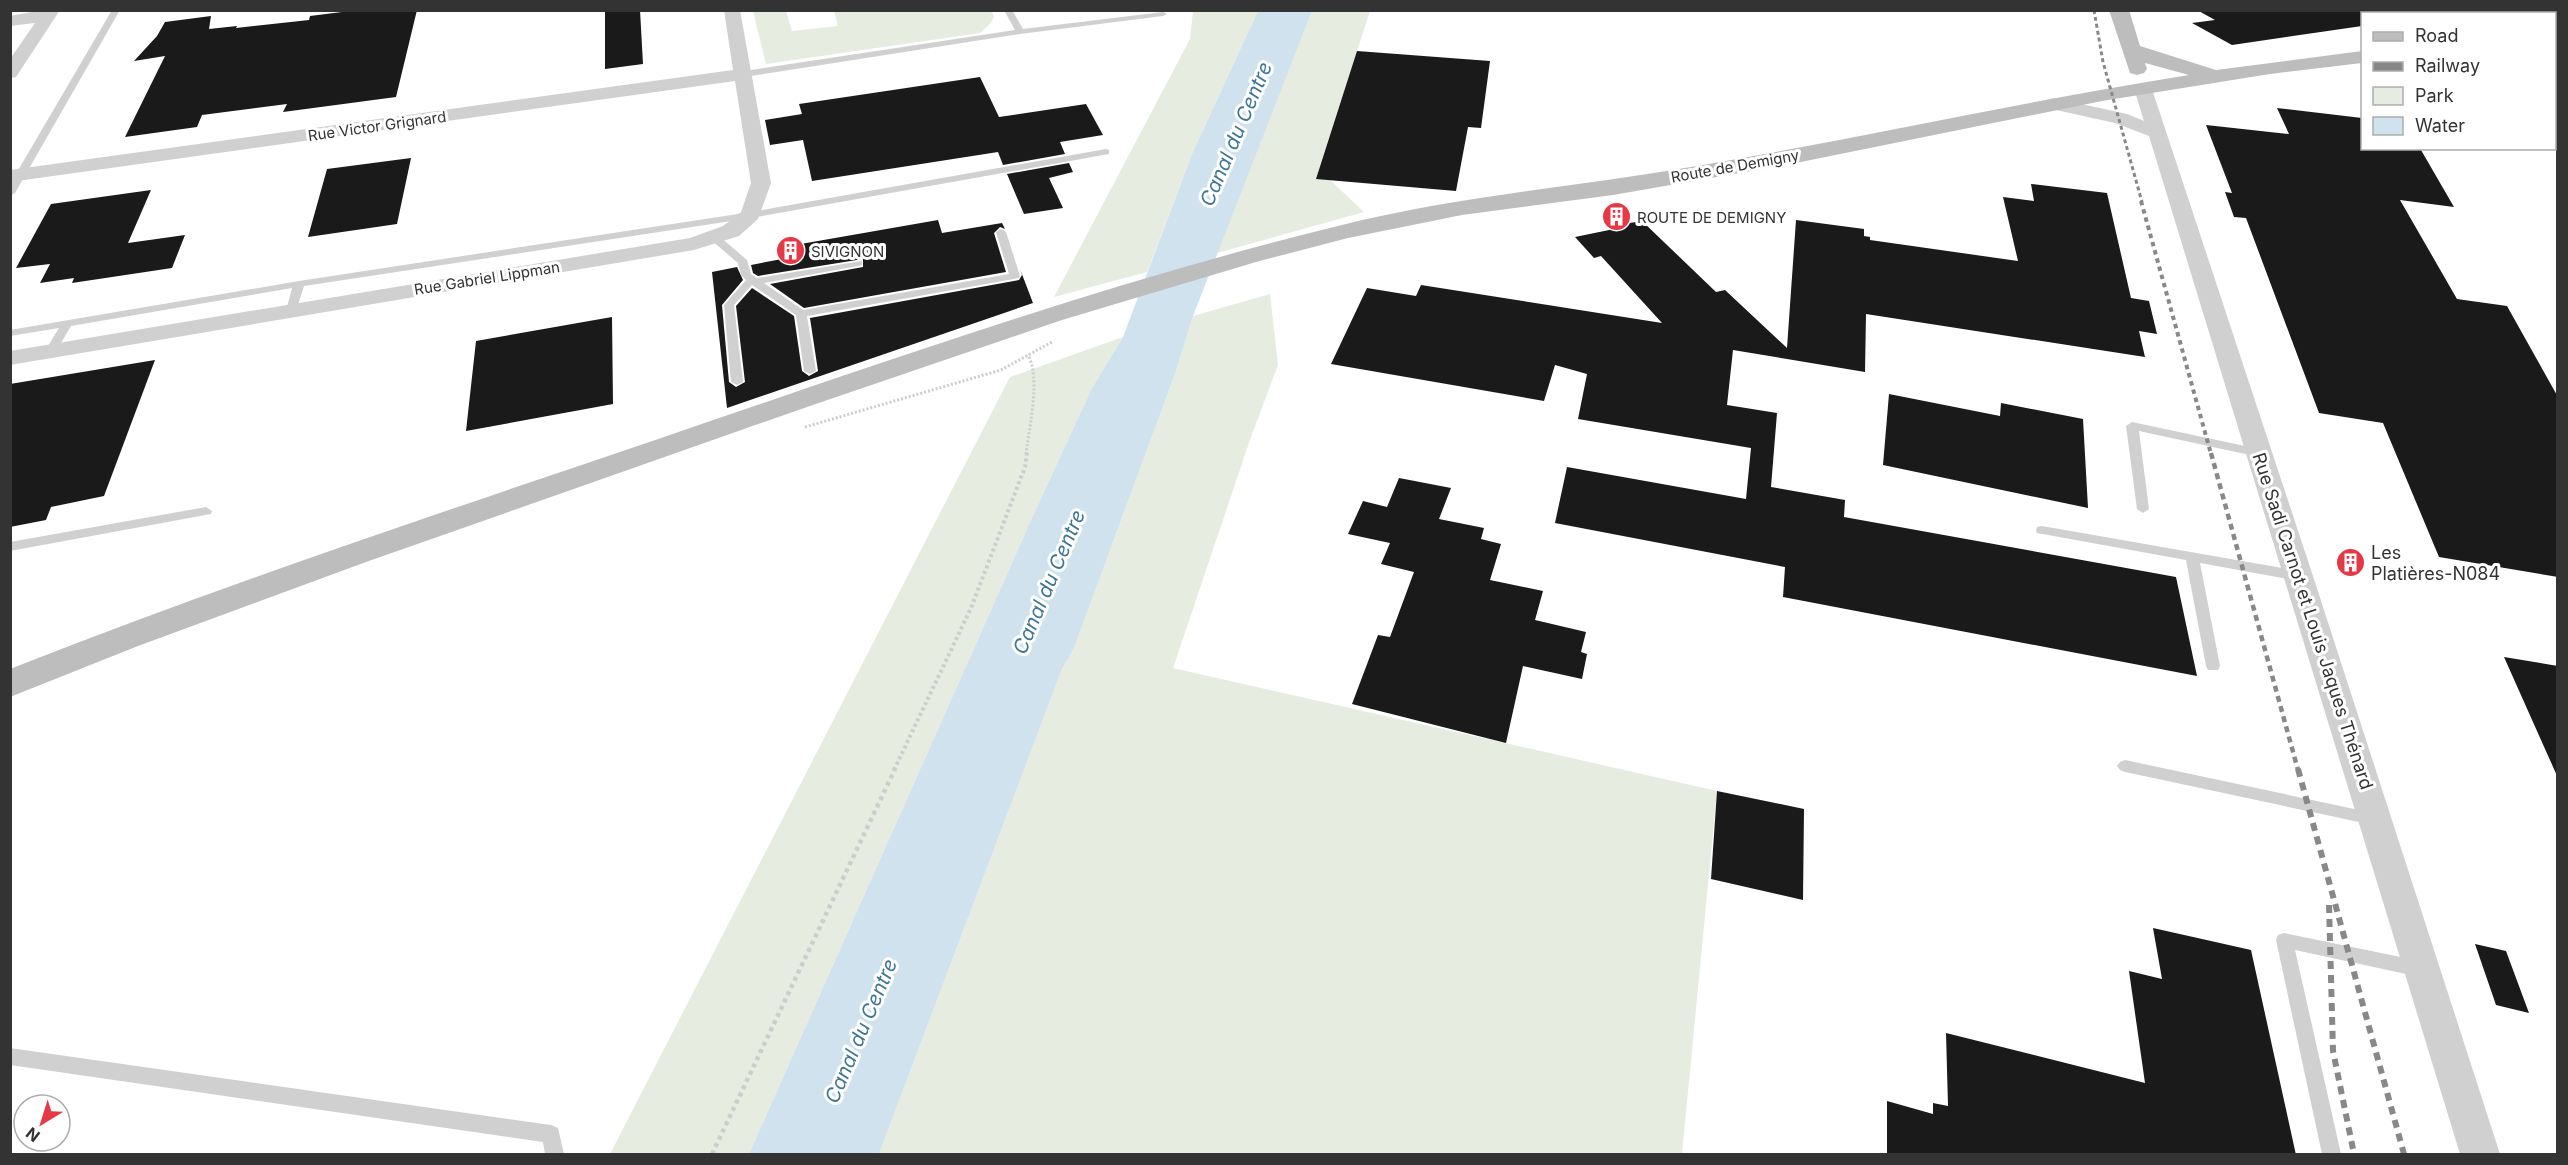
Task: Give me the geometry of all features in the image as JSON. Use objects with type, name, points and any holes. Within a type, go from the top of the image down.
[{"type":"main road","points":[[2119,10],[2143,89]]},
{"type":"main road","name":"Route de Demigny","points":[[2131,50],[2188,70],[2224,76]]},
{"type":"main road","name":"Route de Demigny","points":[[126,637],[355,554],[1086,303],[1346,231],[1462,208],[1613,188],[1786,158],[2143,89],[2361,57]]},
{"type":"main road","points":[[10,672],[126,637]]},
{"type":"main road","points":[[10,684],[126,637]]},
{"type":"street","points":[[732,10],[761,183],[751,215]]},
{"type":"street","points":[[10,21],[50,14]]},
{"type":"street","points":[[10,73],[50,14]]},
{"type":"street","name":"Rue Victor Grignard","points":[[16,176],[744,74]]},
{"type":"street","name":"Rue Sadi Carnot et Louis Jaques Thénard","points":[[2143,89],[2299,576],[2480,1155]]},
{"type":"street","points":[[2054,105],[2120,118],[2157,133]]},
{"type":"street","name":"Rue Gabriel Lippman","points":[[10,358],[694,244],[731,231],[751,215]]},
{"type":"lane","points":[[10,193],[16,176],[116,10]]},
{"type":"lane","points":[[1008,10],[1020,32]]},
{"type":"lane","points":[[744,74],[1020,32],[1163,14]]},
{"type":"lane","points":[[10,333],[299,284],[751,215],[1107,152]]},
{"type":"lane","points":[[715,238],[743,262],[747,275],[752,281],[801,314],[1015,276],[1000,232]]},
{"type":"lane","points":[[738,382],[729,305],[752,281],[858,263]]},
{"type":"lane","points":[[291,311],[299,284]]},
{"type":"lane","points":[[801,314],[810,371]]},
{"type":"lane","points":[[51,351],[66,323]]},
{"type":"lane","points":[[2143,508],[2133,426],[2259,453]]},
{"type":"lane","points":[[10,547],[206,511]]},
{"type":"lane","points":[[2042,530],[2299,576]]},
{"type":"lane","points":[[2192,557],[2213,666]]},
{"type":"lane","points":[[2125,766],[2375,819]]},
{"type":"lane","points":[[2332,1155],[2284,940],[2422,969]]},
{"type":"lane","points":[[10,1056],[551,1134],[554,1155]]},
{"type":"path","points":[[712,1155],[971,608],[1025,467],[1033,385],[1033,364],[1028,355]]},
{"type":"green space","points":[[991,10],[994,17],[980,33],[766,64],[753,11],[786,11],[792,31],[838,26],[834,11]]},
{"type":"green space","points":[[1193,11],[1258,11],[1192,154],[1147,272],[1054,297],[1190,39]]},
{"type":"green space","points":[[1312,11],[1370,11],[1318,172],[1320,179],[1330,180],[1364,212],[1217,253]]},
{"type":"green space","points":[[1270,294],[1278,365],[1252,434],[1173,668],[1717,791],[1682,1154],[879,1154],[1062,669],[1074,648],[1176,371],[1193,316]]},
{"type":"green space","points":[[1123,337],[1092,388],[1031,520],[749,1154],[610,1154],[1010,377]]},
{"type":"water","name":"Canal du Centre","points":[[1258,11],[1312,11],[1193,316],[1176,371],[1074,648],[1062,669],[879,1154],[749,1154],[1031,520],[1092,388],[1123,337],[1192,154]]},
{"type":"building","points":[[358,10],[417,10],[396,97],[283,112],[287,104],[202,115],[197,127],[125,137],[165,56],[134,61],[157,36],[165,22],[211,16],[209,29],[237,26],[236,28],[309,20],[310,16]]},
{"type":"building","points":[[605,10],[640,10],[643,64],[605,69]]},
{"type":"building","points":[[2197,10],[2364,10],[2361,12],[2361,26],[2232,45],[2192,23],[2215,20]]},
{"type":"building","points":[[1357,51],[1490,61],[1481,128],[1468,127],[1456,191],[1316,179]]},
{"type":"building","points":[[980,77],[999,117],[1086,104],[1103,135],[1060,142],[1065,154],[1003,165],[998,152],[812,181],[803,140],[770,145],[765,120],[802,114],[799,104]]},
{"type":"building","points":[[2277,108],[2361,118],[2361,150],[2421,150],[2454,207],[2400,200],[2457,299],[2507,306],[2558,397],[2558,577],[2439,557],[2383,423],[2319,413],[2246,218],[2234,217],[2225,192],[2232,193],[2206,125],[2289,134]]},
{"type":"building","points":[[411,158],[397,224],[308,237],[327,169]]},
{"type":"building","points":[[1069,163],[1073,172],[1049,178],[1063,208],[1024,214],[1007,174]]},
{"type":"building","points":[[2031,184],[2107,193],[2131,298],[2149,301],[2157,334],[2139,331],[2145,357],[1866,314],[1865,372],[1733,350],[1727,405],[1777,413],[1771,487],[1845,500],[1844,517],[2176,577],[2197,676],[1783,597],[1785,567],[1555,523],[1567,467],[1746,499],[1751,448],[1578,419],[1587,374],[1555,365],[1544,401],[1331,364],[1367,288],[1416,296],[1421,285],[1662,323],[1601,256],[1594,258],[1575,237],[1614,229],[1611,226],[1642,221],[1716,292],[1725,290],[1787,348],[1796,220],[1864,229],[1864,236],[1870,237],[1870,240],[2018,261],[2003,197],[2034,201]]},
{"type":"building","points":[[151,190],[128,243],[185,235],[172,268],[72,283],[74,278],[40,283],[50,264],[16,268],[51,204]]},
{"type":"building","points":[[938,220],[942,233],[1002,223],[1005,229],[1000,227],[994,233],[1006,272],[804,308],[770,284],[863,267],[863,259],[758,276],[753,273],[751,265],[787,258],[786,248],[795,247],[795,245]]},
{"type":"building","points":[[737,267],[743,280],[722,305],[729,382],[736,387],[745,382],[736,306],[752,288],[794,316],[802,371],[809,376],[818,371],[810,318],[1019,280],[1022,275],[1020,269],[1033,303],[727,408],[712,272]]},
{"type":"building","points":[[612,317],[613,404],[466,431],[476,341]]},
{"type":"building","points":[[155,360],[104,496],[51,507],[46,520],[10,527],[10,384]]},
{"type":"building","points":[[1889,394],[2000,416],[2001,403],[2083,419],[2088,508],[1883,465]]},
{"type":"building","points":[[1399,478],[1451,488],[1439,519],[1484,528],[1481,539],[1501,544],[1490,580],[1543,591],[1535,620],[1586,632],[1581,652],[1587,654],[1582,679],[1523,666],[1506,743],[1352,704],[1378,635],[1390,637],[1414,572],[1381,564],[1390,543],[1348,534],[1363,501],[1387,507]]},
{"type":"building","points":[[2504,657],[2558,666],[2558,778]]},
{"type":"building","points":[[1717,791],[1804,809],[1803,900],[1711,879]]},
{"type":"building","points":[[2153,928],[2251,950],[2296,1155],[1887,1155],[1887,1101],[1933,1114],[1933,1103],[1948,1106],[1946,1033],[2145,1083],[2129,971],[2162,979]]},
{"type":"building","points":[[2475,944],[2506,951],[2529,1013],[2496,1005]]},
{"type":"railway","points":[[2094,10],[2103,62],[2142,202]]},
{"type":"railway","points":[[2141,201],[2211,454]]},
{"type":"railway","points":[[2211,453],[2298,770]]},
{"type":"railway","points":[[2298,769],[2404,1154]]},
{"type":"railway","points":[[2329,905],[2333,1051],[2354,1154]]},
{"type":"place","name":"ROUTE DE DEMIGNY","points":[[1616,217]]},
{"type":"place","name":"SIVIGNON","points":[[790,251]]},
{"type":"place","name":"Les Platières-N084","points":[[2350,562]]}]
